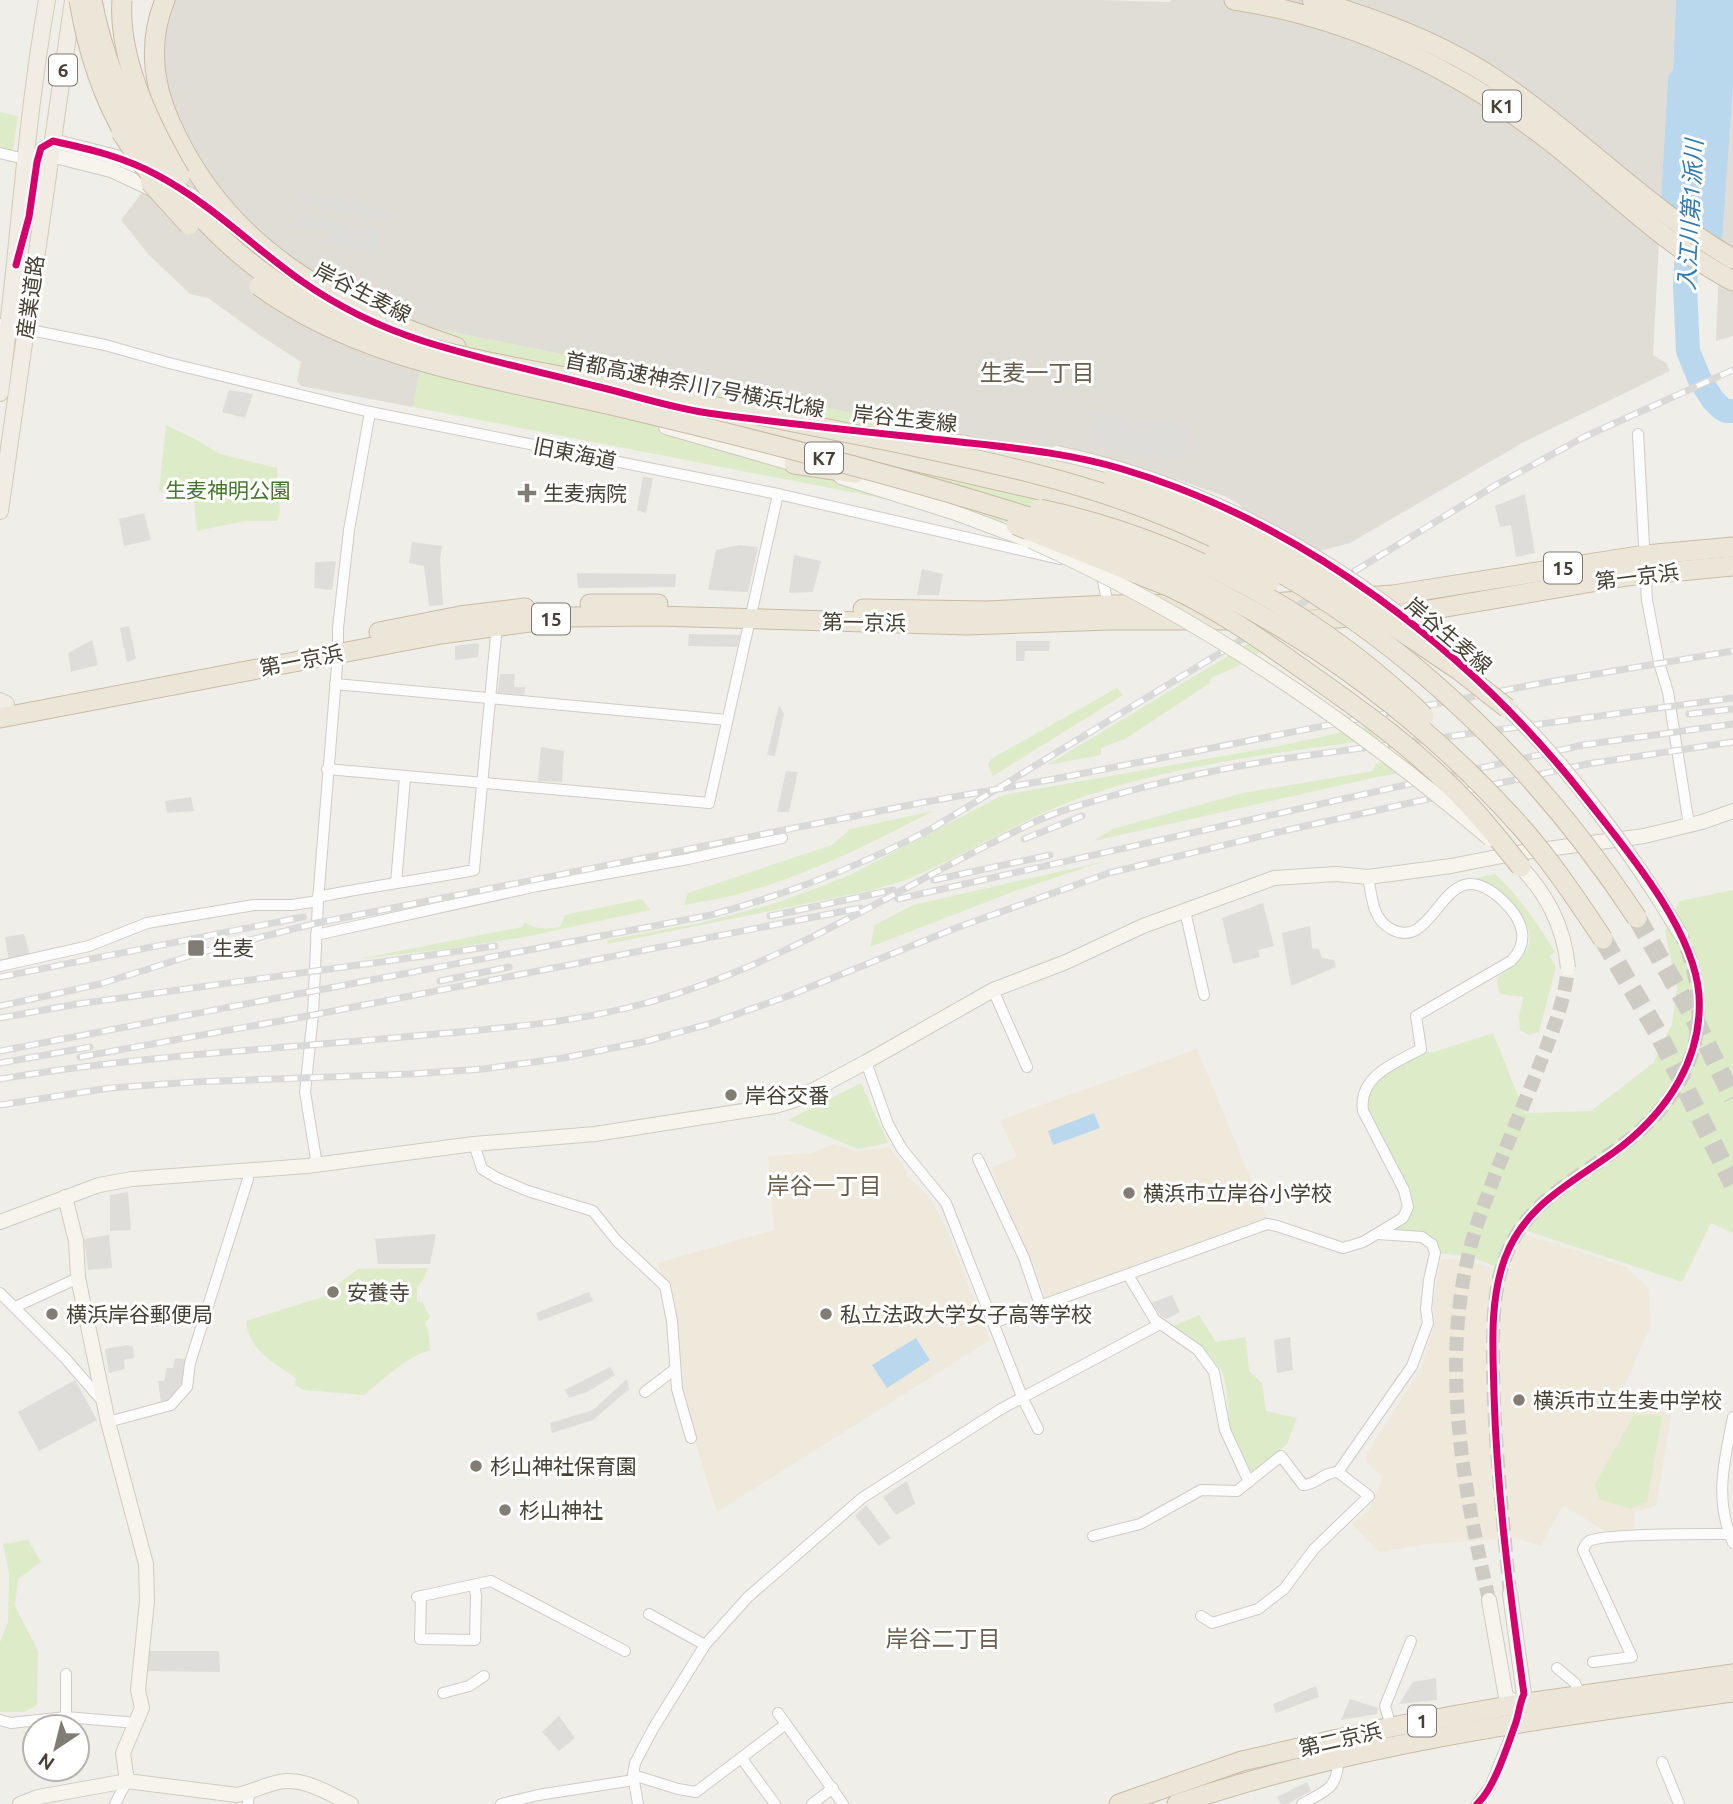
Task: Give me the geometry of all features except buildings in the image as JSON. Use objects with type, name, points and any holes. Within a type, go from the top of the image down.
[{"type":"highway","points":[[66,0],[82,67],[104,117],[139,169],[189,225]]},
{"type":"highway","points":[[75,0],[84,43],[100,91],[120,130],[143,165],[174,202],[215,240],[280,285]]},
{"type":"highway","name":"首都高速神奈川7号横浜北線","points":[[75,0],[87,43],[110,105],[144,165],[189,225],[236,268],[289,306],[350,338],[411,360],[780,447],[1039,520],[1157,564],[1229,597],[1296,636],[1382,697],[1460,764],[1521,828],[1569,888],[1603,939]]},
{"type":"highway","name":"首都高速神奈川7号横浜北線","points":[[92,0],[102,43],[119,92],[159,165],[182,197],[217,235],[280,285],[328,312],[394,338],[509,365],[988,462],[1070,482],[1190,527],[1266,565],[1317,595],[1407,660],[1469,713],[1553,802],[1637,918]]},
{"type":"highway","points":[[122,0],[123,27],[128,52],[148,113],[173,163],[214,226],[248,263],[299,305],[340,329],[411,360]]},
{"type":"highway","points":[[165,0],[156,30],[154,55],[157,79],[168,117],[194,168],[211,193],[241,228],[267,251],[328,293],[403,328],[461,349],[628,389]]},
{"type":"highway","name":"K1","points":[[1234,0],[1332,23],[1391,44],[1448,72],[1505,108],[1556,146],[1671,242],[1733,281]]},
{"type":"highway","name":"K1","points":[[1312,0],[1357,13],[1413,35],[1491,77],[1539,111],[1668,217],[1733,259]]},
{"type":"highway","points":[[705,413],[1040,489],[1132,519],[1215,554],[1317,606],[1401,661],[1469,713]]},
{"type":"highway","points":[[838,431],[1030,458],[1112,478],[1186,506],[1306,567],[1460,671],[1507,708]]},
{"type":"highway","points":[[780,447],[971,507],[1142,576],[1217,611],[1330,688],[1409,748],[1469,805],[1521,867]]},
{"type":"highway","points":[[794,464],[932,485],[1055,512],[1128,533],[1221,572],[1320,631],[1379,674],[1460,753],[1521,828]]},
{"type":"highway","name":"第一京浜","points":[[2,711],[339,646],[460,616],[560,604],[626,603],[968,625],[1110,612],[1393,595],[1645,564],[1733,547]]},
{"type":"highway","name":"第一京浜","points":[[1645,564],[1733,566]]},
{"type":"highway","name":"第一京浜","points":[[339,646],[567,617],[752,613]]},
{"type":"highway","name":"第二京浜","points":[[1119,1804],[1201,1793],[1338,1760],[1580,1695],[1733,1674]]},
{"type":"highway","name":"第二京浜","points":[[1177,1804],[1201,1793],[1242,1761],[1391,1727],[1733,1692]]},
{"type":"main road","name":"産業道路","points":[[0,511],[25,159],[47,0]]},
{"type":"main road","name":"産業道路","points":[[0,393],[49,148],[75,0]]},
{"type":"street","points":[[16,265],[29,217],[38,155],[49,148],[34,135],[30,120]]},
{"type":"street","name":"岸谷生麦線","points":[[49,148],[132,162],[201,202],[300,279],[344,307],[393,330],[464,353],[705,413],[1057,453],[1161,481],[1242,517],[1331,567],[1421,631],[1507,708],[1542,745],[1605,823],[1659,898],[1681,935]]},
{"type":"street","points":[[0,153],[25,159]]},
{"type":"street","name":"岸谷生麦線","points":[[77,154],[146,186],[207,226],[289,292],[336,320],[386,344],[460,369],[907,497],[992,526],[1072,559],[1163,607],[1227,644],[1312,700],[1453,808],[1521,867],[1536,884],[1556,916],[1564,943],[1567,968]]},
{"type":"street","name":"旧東海道","points":[[12,326],[105,345],[370,412],[778,494],[1100,568],[1110,612]]},
{"type":"street","points":[[317,1165],[304,1092],[313,1015],[318,899],[339,646],[338,628],[349,530],[370,412]]},
{"type":"street","points":[[1638,434],[1647,600],[1659,663],[1668,692],[1689,825]]},
{"type":"street","points":[[327,769],[709,803],[778,494]]},
{"type":"street","points":[[0,966],[89,946],[147,923],[254,905],[292,905],[474,870],[497,625]]},
{"type":"street","points":[[335,684],[727,720]]},
{"type":"street","points":[[396,883],[405,778]]},
{"type":"street","points":[[0,1222],[99,1185],[132,1179],[317,1165],[474,1144],[596,1134],[775,1107],[795,1100],[866,1062],[993,990],[1066,962],[1143,926],[1274,878],[1336,874],[1368,877],[1451,866],[1517,853],[1644,836],[1733,811]]},
{"type":"street","points":[[316,935],[537,886],[676,862],[782,838]]},
{"type":"street","points":[[993,1323],[1267,1224],[1343,1248],[1363,1242],[1403,1218],[1408,1207],[1396,1170],[1363,1111],[1361,1098],[1365,1086],[1393,1064],[1421,1049],[1416,1016],[1504,966],[1517,955],[1523,940],[1516,917],[1497,896],[1472,884],[1453,890],[1425,924],[1415,931],[1396,932],[1388,928],[1375,911],[1368,877]]},
{"type":"street","points":[[1185,911],[1204,995]]},
{"type":"street","points":[[993,990],[1027,1067]]},
{"type":"street","points":[[866,1062],[888,1124],[902,1149],[946,1203],[1023,1399],[1038,1429]]},
{"type":"street","points":[[474,1144],[482,1169],[497,1178],[528,1191],[593,1211],[617,1241],[665,1286],[672,1321],[677,1389],[691,1438]]},
{"type":"street","points":[[978,1159],[1024,1258],[1040,1305]]},
{"type":"street","points":[[107,1422],[171,1405],[187,1387],[190,1363],[248,1179],[247,1171]]},
{"type":"street","points":[[65,1197],[76,1241],[78,1278],[107,1422],[146,1564],[146,1601],[138,1690],[142,1708],[123,1753],[127,1781],[115,1804]]},
{"type":"street","points":[[1338,1472],[1412,1366],[1428,1323],[1428,1289],[1436,1253],[1432,1244],[1422,1237],[1378,1234]]},
{"type":"street","points":[[1128,1275],[1155,1320],[1198,1350],[1214,1372],[1225,1430],[1249,1482]]},
{"type":"street","points":[[15,1307],[78,1278]]},
{"type":"street","points":[[0,1293],[104,1403]]},
{"type":"street","points":[[638,1804],[633,1777],[635,1763],[654,1727],[705,1645],[748,1597],[862,1498],[1001,1409],[1160,1324]]},
{"type":"street","points":[[645,1392],[675,1369]]},
{"type":"street","points":[[1592,1662],[1632,1657],[1583,1550],[1586,1544],[1591,1540],[1623,1537],[1732,1537],[1721,1500],[1722,1471],[1733,1417]]},
{"type":"street","points":[[1093,1536],[1140,1524],[1200,1490],[1237,1492],[1281,1456],[1303,1485],[1312,1484],[1325,1473],[1338,1472],[1369,1496],[1314,1549],[1284,1589],[1258,1609],[1212,1623],[1201,1616]]},
{"type":"street","points":[[474,1585],[475,1640],[420,1639],[419,1597],[491,1581],[625,1651]]},
{"type":"street","points":[[1477,1804],[1490,1787],[1524,1694],[1510,1594]]},
{"type":"street","points":[[1489,1600],[1506,1697],[1518,1713]]},
{"type":"street","points":[[649,1614],[705,1645]]},
{"type":"street","points":[[1391,1727],[1385,1706],[1411,1642]]},
{"type":"street","points":[[1557,1668],[1575,1683],[1580,1695]]},
{"type":"street","points":[[66,1674],[66,1713]]},
{"type":"street","points":[[443,1693],[469,1686],[484,1676]]},
{"type":"street","points":[[778,1713],[844,1804]]},
{"type":"street","points":[[91,1719],[137,1723]]},
{"type":"street","points":[[0,1720],[21,1722]]},
{"type":"street","points":[[501,1804],[633,1777],[696,1791],[786,1724]]},
{"type":"street","points":[[742,1759],[775,1804]]},
{"type":"street","points":[[1302,1804],[1334,1785],[1338,1775],[1338,1760]]},
{"type":"street","points":[[1662,1762],[1679,1804]]},
{"type":"street","points":[[20,1804],[38,1797],[127,1781],[248,1798],[280,1781],[304,1783],[351,1804]]},
{"type":"street","points":[[812,1804],[832,1788]]},
{"type":"shaded area","points":[[174,0],[1676,0],[1673,69],[1668,76],[1653,355],[1666,363],[1670,371],[1524,442],[1350,543],[1316,552],[1248,514],[1239,504],[1227,497],[1176,479],[428,327],[413,407],[301,386],[297,381],[301,362],[208,298],[190,294],[149,255],[121,220],[185,137],[173,107],[165,75],[163,39]]},
{"type":"shaded area","points":[[1733,86],[1733,336],[1716,341],[1719,264]]},
{"type":"shaded area","points":[[301,193],[392,211],[390,220],[300,205]]},
{"type":"shaded area","points":[[300,215],[381,232],[377,253],[332,244],[334,233],[298,225]]},
{"type":"shaded area","points":[[229,390],[253,394],[245,418],[222,412]]},
{"type":"shaded area","points":[[1096,414],[1190,427],[1183,459],[1090,445]]},
{"type":"shaded area","points":[[643,477],[653,478],[646,513],[637,510]]},
{"type":"shaded area","points":[[1525,494],[1535,553],[1516,557],[1511,525],[1500,527],[1495,506]]},
{"type":"shaded area","points":[[144,513],[151,540],[124,546],[119,519]]},
{"type":"shaded area","points":[[412,542],[442,546],[440,560],[443,605],[429,606],[424,566],[409,563]]},
{"type":"shaded area","points":[[739,545],[758,547],[748,592],[708,590],[716,550]]},
{"type":"shaded area","points":[[794,555],[821,561],[813,592],[789,593]]},
{"type":"shaded area","points":[[336,561],[332,590],[314,588],[315,562]]},
{"type":"shaded area","points":[[922,569],[943,574],[939,595],[917,595]]},
{"type":"shaded area","points":[[577,573],[676,574],[675,587],[578,588]]},
{"type":"shaded area","points":[[129,626],[136,659],[127,662],[120,628]]},
{"type":"shaded area","points":[[689,634],[740,635],[737,647],[688,646]]},
{"type":"shaded area","points":[[92,640],[98,665],[71,672],[68,653]]},
{"type":"shaded area","points":[[1016,641],[1050,641],[1049,651],[1025,651],[1024,661],[1016,661]]},
{"type":"shaded area","points":[[479,643],[478,657],[455,660],[455,646]]},
{"type":"shaded area","points":[[500,674],[515,674],[514,687],[525,687],[524,695],[498,693]]},
{"type":"shaded area","points":[[779,705],[784,714],[775,756],[767,755]]},
{"type":"shaded area","points":[[541,747],[564,751],[562,782],[538,781]]},
{"type":"shaded area","points":[[786,771],[798,772],[789,812],[777,812]]},
{"type":"shaded area","points":[[191,797],[194,811],[167,813],[165,801]]},
{"type":"shaded area","points":[[1263,903],[1274,946],[1258,950],[1260,957],[1233,964],[1222,918]]},
{"type":"shaded area","points":[[1310,926],[1312,948],[1319,949],[1322,958],[1334,960],[1336,967],[1291,986],[1282,933]]},
{"type":"shaded area","points":[[24,934],[30,955],[9,961],[5,937]]},
{"type":"shaded area","name":"横浜市立岸谷小学校","points":[[1197,1049],[1267,1218],[1046,1298],[991,1168],[1017,1157],[1000,1120]]},
{"type":"shaded area","name":"私立法政大学女子高等学校","points":[[834,1144],[857,1151],[890,1147],[907,1171],[906,1176],[929,1196],[947,1230],[990,1340],[717,1512],[679,1389],[669,1287],[657,1263],[774,1230],[768,1156],[812,1153]]},
{"type":"shaded area","points":[[128,1192],[131,1230],[110,1231],[110,1195]]},
{"type":"shaded area","name":"横浜市立生麦中学校","points":[[1520,1233],[1624,1266],[1649,1288],[1651,1325],[1622,1391],[1671,1416],[1656,1506],[1635,1512],[1634,1529],[1606,1532],[1563,1505],[1541,1546],[1514,1538],[1428,1544],[1379,1552],[1352,1524],[1369,1510],[1383,1477],[1367,1463],[1366,1455],[1421,1368],[1434,1325],[1433,1304],[1441,1259],[1466,1260],[1499,1270]]},
{"type":"shaded area","points":[[436,1234],[430,1264],[378,1264],[375,1239]]},
{"type":"shaded area","points":[[109,1235],[112,1268],[88,1270],[84,1239]]},
{"type":"shaded area","points":[[589,1292],[593,1301],[539,1321],[536,1313]]},
{"type":"shaded area","points":[[1172,1295],[1180,1312],[1167,1319],[1162,1317],[1151,1303]]},
{"type":"shaded area","points":[[1290,1337],[1293,1370],[1277,1373],[1274,1340]]},
{"type":"shaded area","points":[[128,1345],[133,1347],[134,1358],[124,1360],[125,1369],[109,1373],[105,1349]]},
{"type":"shaded area","points":[[175,1358],[188,1360],[185,1378],[169,1401],[161,1402],[158,1381],[164,1381],[167,1368],[173,1368]]},
{"type":"shaded area","points":[[610,1367],[615,1375],[587,1392],[569,1398],[565,1390]]},
{"type":"shaded area","points":[[627,1379],[629,1389],[593,1420],[552,1433],[550,1423],[593,1410]]},
{"type":"shaded area","points":[[75,1380],[97,1420],[39,1451],[18,1412]]},
{"type":"shaded area","points":[[907,1481],[915,1504],[896,1515],[883,1497]]},
{"type":"shaded area","points":[[866,1505],[891,1538],[879,1546],[855,1516]]},
{"type":"shaded area","points":[[149,1651],[219,1651],[220,1672],[148,1671]]},
{"type":"shaded area","points":[[1436,1678],[1437,1700],[1399,1704],[1413,1682]]},
{"type":"shaded area","points":[[1316,1686],[1319,1697],[1276,1713],[1273,1704]]},
{"type":"shaded area","points":[[1350,1699],[1378,1708],[1377,1714],[1341,1720]]},
{"type":"shaded area","points":[[559,1716],[575,1738],[559,1751],[542,1732]]},
{"type":"shaded area","points":[[1307,1782],[1311,1791],[1287,1804],[1281,1804],[1277,1797]]},
{"type":"green space","points":[[0,112],[18,116],[13,151],[0,148]]},
{"type":"green space","points":[[428,327],[1177,479],[1169,554],[413,407]]},
{"type":"green space","name":"生麦神明公園","points":[[166,425],[220,454],[277,468],[280,513],[277,521],[245,521],[197,531],[193,488],[159,492]]},
{"type":"green space","points":[[1266,633],[1277,641],[1236,667],[1211,678],[1210,683],[1125,739],[1101,748],[1101,755],[1047,765]]},
{"type":"green space","points":[[1117,688],[1123,695],[993,776],[988,765],[991,759]]},
{"type":"green space","points":[[1393,721],[1409,735],[1215,763],[1138,780],[1076,799],[908,879],[873,890],[608,944],[607,940],[700,923],[773,904],[822,886],[850,875],[1003,795],[1279,746]]},
{"type":"green space","points":[[1431,757],[1440,765],[1094,841],[1112,829],[1243,793],[1373,771],[1376,763]]},
{"type":"green space","points":[[933,811],[816,868],[735,895],[684,905],[688,893],[832,845],[850,829]]},
{"type":"green space","points":[[1102,862],[1015,891],[870,947],[875,925],[913,905]]},
{"type":"green space","points":[[1495,874],[1528,911],[1555,952],[1550,956],[1556,967],[1539,1032],[1529,1035],[1520,1030],[1519,1017],[1523,997],[1501,994],[1497,978],[1525,953],[1530,936],[1521,917],[1511,905],[1499,893],[1476,878]]},
{"type":"green space","points":[[1733,890],[1733,1233],[1711,1223],[1682,1282],[1518,1228],[1497,1267],[1468,1256],[1435,1253],[1432,1244],[1378,1234],[1408,1207],[1363,1111],[1365,1086],[1421,1049],[1431,1053],[1493,1033],[1525,1113],[1591,1111],[1653,1063],[1672,1024],[1677,989],[1665,931],[1680,901]]},
{"type":"green space","points":[[642,899],[650,910],[525,937],[359,959],[522,927],[525,922],[537,928],[560,927],[565,915]]},
{"type":"green space","points":[[861,1083],[888,1143],[858,1149],[788,1120]]},
{"type":"green space","points":[[428,1268],[417,1287],[417,1302],[422,1302],[430,1317],[425,1323],[430,1350],[403,1363],[364,1395],[304,1390],[295,1385],[296,1378],[257,1348],[248,1331],[246,1321],[332,1294],[342,1281],[358,1269]]},
{"type":"green space","points":[[1199,1315],[1216,1342],[1246,1337],[1249,1371],[1262,1383],[1266,1411],[1297,1418],[1287,1444],[1252,1473],[1230,1429],[1222,1371],[1201,1345],[1173,1326]]},
{"type":"green space","points":[[1634,1415],[1662,1416],[1647,1502],[1631,1509],[1599,1499],[1595,1484]]},
{"type":"green space","points":[[28,1540],[41,1562],[18,1579],[15,1606],[38,1651],[37,1705],[24,1712],[0,1712],[0,1642],[8,1622],[9,1573],[3,1544]]},
{"type":"water","points":[[1676,0],[1733,0],[1733,86],[1722,240],[1661,200],[1668,76],[1673,69]]},
{"type":"water","points":[[1094,1113],[1100,1128],[1053,1145],[1048,1131]]},
{"type":"water","points":[[916,1338],[930,1360],[887,1388],[872,1365]]},
{"type":"waterway","name":"入江川第1派川","points":[[1688,232],[1685,287],[1688,351],[1699,378],[1713,400],[1726,411],[1733,411]]},
{"type":"tunnel","points":[[1637,918],[1692,1014],[1733,1098]]},
{"type":"tunnel","points":[[1510,1594],[1494,1394],[1494,1313],[1500,1274],[1513,1241],[1537,1209],[1567,1183],[1644,1127],[1665,1104],[1681,1080],[1692,1054],[1698,1026],[1698,997],[1692,967],[1681,935]]},
{"type":"tunnel","points":[[1603,939],[1659,1035],[1733,1184]]},
{"type":"tunnel","points":[[1489,1600],[1462,1455],[1457,1406],[1459,1308],[1467,1260],[1481,1213],[1555,1025],[1568,968]]},
{"type":"railway","points":[[0,1051],[711,915],[823,878],[931,829],[1496,485],[1584,437],[1733,370]]},
{"type":"railway","points":[[0,1006],[100,984],[206,951],[317,923],[1537,684],[1733,651]]},
{"type":"railway","points":[[0,1079],[155,1059],[502,1028],[617,1010],[698,986],[749,966],[799,944],[1041,819],[1111,796],[1195,775],[1281,759],[1733,698]]},
{"type":"railway","points":[[1689,714],[1733,709]]},
{"type":"railway","points":[[898,899],[1583,745],[1733,724]]},
{"type":"railway","points":[[0,1105],[110,1088],[483,1069],[563,1058],[647,1041],[709,1024],[788,996],[956,928],[1109,873],[1274,833],[1587,764],[1733,742]]},
{"type":"railway","points":[[1024,839],[1082,816]]},
{"type":"railway","points":[[934,880],[1050,855]]},
{"type":"railway","points":[[770,916],[893,890]]},
{"type":"railway","points":[[80,1057],[313,1015],[860,908]]},
{"type":"railway","points":[[0,977],[303,917]]},
{"type":"railway","points":[[0,1018],[77,1004],[495,946]]},
{"type":"railway","points":[[440,981],[509,967]]},
{"type":"railway","points":[[0,1063],[90,1047]]},
{"type":"cycle path","points":[[16,265],[29,217],[41,148],[53,141],[119,158],[157,175],[195,198],[282,267],[329,299],[390,329],[444,347],[700,412],[1021,449],[1122,469],[1189,492],[1254,522],[1317,557],[1435,642],[1489,691],[1539,742],[1619,840],[1671,916],[1694,969],[1699,995],[1699,1018],[1695,1040],[1679,1081],[1654,1116],[1621,1147],[1539,1207],[1514,1239],[1500,1274],[1493,1326],[1498,1469],[1524,1694],[1499,1767],[1489,1788],[1477,1804]]},
{"type":"place","name":"生麦病院","points":[[527,493]]},
{"type":"place","name":"生麦","points":[[196,948]]},
{"type":"place","name":"岸谷交番","points":[[731,1095]]},
{"type":"place","name":"横浜市立岸谷小学校","points":[[1129,1193]]},
{"type":"place","name":"安養寺","points":[[333,1292]]},
{"type":"place","name":"横浜岸谷郵便局","points":[[52,1314]]},
{"type":"place","name":"私立法政大学女子高等学校","points":[[826,1314]]},
{"type":"place","name":"横浜市立生麦中学校","points":[[1519,1400]]},
{"type":"place","name":"杉山神社保育園","points":[[476,1466]]},
{"type":"place","name":"杉山神社","points":[[505,1510]]},
{"type":"district","name":"生麦一丁目","points":[[1037,372]]},
{"type":"district","name":"岸谷一丁目","points":[[824,1185]]},
{"type":"district","name":"岸谷二丁目","points":[[943,1638]]}]
